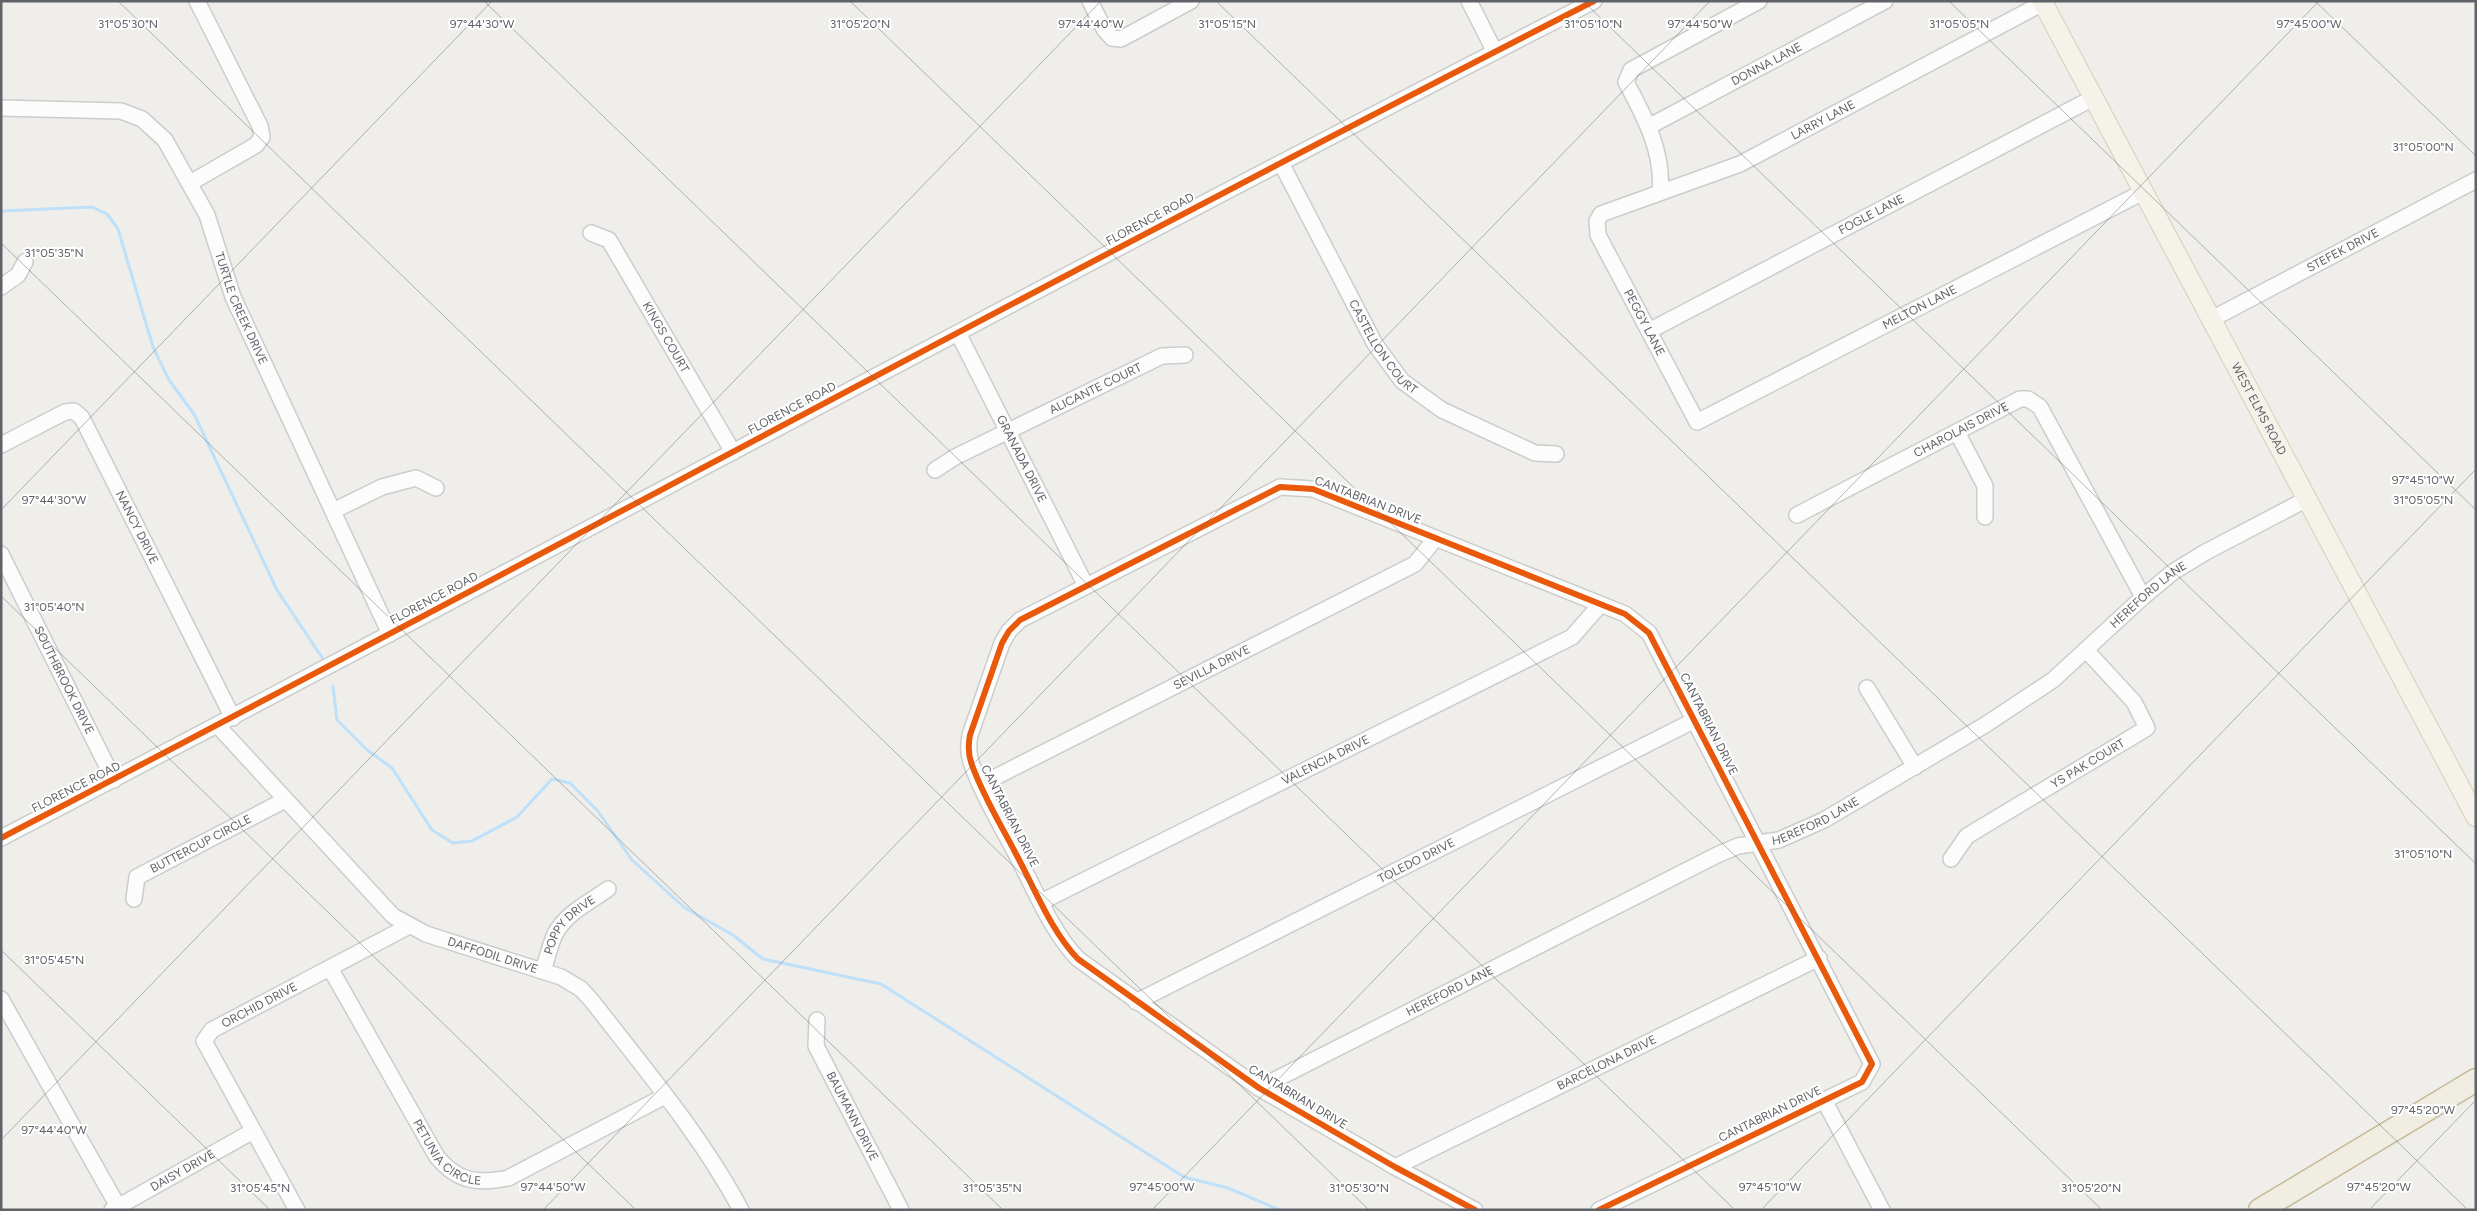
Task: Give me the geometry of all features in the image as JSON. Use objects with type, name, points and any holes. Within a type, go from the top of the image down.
[{"type":"highway","points":[[2260,1210],[2476,1080]]},
{"type":"main road","name":"WEST ELMS ROAD","points":[[2042,2],[2305,500],[2476,816]]},
{"type":"street","points":[[190,183],[256,145],[262,137],[260,126],[197,1]]},
{"type":"street","points":[[1090,1],[1104,29],[1112,38],[1121,39],[1190,1]]},
{"type":"street","points":[[1469,1],[1495,52]]},
{"type":"street","name":"FLORENCE ROAD","points":[[1,838],[218,726],[1281,163],[1594,1]]},
{"type":"street","points":[[1660,192],[1661,177],[1650,126],[1626,82],[1631,70],[1759,1]]},
{"type":"street","name":"DONNA LANE","points":[[1650,126],[1885,1]]},
{"type":"street","name":"LARRY LANE","points":[[1597,222],[1601,214],[1740,164],[2042,2]]},
{"type":"street","name":"FOGLE LANE","points":[[1649,331],[2093,98]]},
{"type":"street","name":"TURTLE CREEK DRIVE","points":[[1,108],[121,111],[142,119],[165,140],[207,215],[233,298],[390,634]]},
{"type":"street","name":"CASTELLON COURT","points":[[1281,163],[1375,344],[1402,381],[1420,396],[1442,410],[1535,453],[1556,454]]},
{"type":"street","name":"STEFEK DRIVE","points":[[2210,320],[2476,180]]},
{"type":"street","name":"MELTON LANE","points":[[1697,422],[2143,192]]},
{"type":"street","name":"PEGGY LANE","points":[[1597,222],[1598,235],[1697,422]]},
{"type":"street","name":"KINGS COURT","points":[[591,233],[609,240],[733,452]]},
{"type":"street","points":[[1,286],[18,276],[25,262]]},
{"type":"street","name":"GRANADA DRIVE","points":[[958,333],[1086,586]]},
{"type":"street","name":"ALICANTE COURT","points":[[936,470],[955,457],[1162,356],[1185,355]]},
{"type":"street","name":"CHAROLAIS DRIVE","points":[[1797,515],[2020,399],[2035,402],[2040,407],[2143,597]]},
{"type":"street","name":"NANCY DRIVE","points":[[1,445],[65,412],[74,411],[82,418],[233,718]]},
{"type":"street","points":[[1957,432],[1985,486],[1986,517]]},
{"type":"street","points":[[333,512],[382,487],[416,478],[436,488]]},
{"type":"street","name":"CANTABRIAN DRIVE","points":[[1475,1210],[1395,1167],[1259,1088],[1078,959],[1065,946],[980,785],[971,763],[968,745],[1006,637],[1020,620],[1280,487],[1313,489],[1625,614],[1649,632],[1819,958],[1872,1064],[1862,1082],[1599,1210]]},
{"type":"street","name":"HEREFORD LANE","points":[[1259,1088],[1717,855],[1738,846],[1779,840],[1824,820],[1915,767],[2053,680],[2143,597],[2174,572],[2204,553],[2305,500]]},
{"type":"street","name":"SEVILLA DRIVE","points":[[980,785],[1415,564],[1435,539]]},
{"type":"street","name":"SOUTHBROOK DRIVE","points":[[1,554],[114,780]]},
{"type":"street","name":"VALENCIA DRIVE","points":[[1041,902],[1572,636],[1600,605]]},
{"type":"street","name":"YS PAK COURT","points":[[1951,859],[1967,836],[2147,728],[2134,702],[2086,650]]},
{"type":"street","points":[[1867,688],[1915,767]]},
{"type":"street","name":"TOLEDO DRIVE","points":[[1136,1002],[1695,720]]},
{"type":"street","name":"DAFFODIL DRIVE","points":[[218,726],[394,916],[408,926],[426,934],[543,971],[572,983],[592,1001],[713,1162],[740,1210]]},
{"type":"street","name":"BUTTERCUP CIRCLE","points":[[134,899],[137,877],[285,800]]},
{"type":"street","name":"POPPY DRIVE","points":[[543,971],[555,934],[563,923],[571,914],[608,889]]},
{"type":"street","name":"ORCHID DRIVE","points":[[297,1210],[204,1041],[212,1030],[408,926]]},
{"type":"street","name":"BARCELONA DRIVE","points":[[1395,1167],[1819,958]]},
{"type":"street","name":"PETUNIA CIRCLE","points":[[330,968],[437,1157],[446,1168],[462,1177],[486,1182],[508,1178],[665,1096]]},
{"type":"street","points":[[1,999],[117,1209]]},
{"type":"street","name":"BAUMANN DRIVE","points":[[817,1020],[816,1046],[901,1210]]},
{"type":"street","points":[[1824,1100],[1882,1210]]},
{"type":"street","name":"DAISY DRIVE","points":[[117,1209],[253,1131]]},
{"type":"waterway","points":[[1,211],[92,207],[107,214],[118,229],[153,347],[169,380],[194,414],[277,590],[323,659]]},
{"type":"waterway","points":[[333,686],[337,720],[367,750],[392,768],[432,830],[453,843],[472,841],[517,817],[552,779],[570,783],[597,810],[632,860],[685,908],[733,935],[763,959],[881,984],[1184,1177],[1228,1188],[1280,1210]]},
{"type":"cycle path","points":[[1,838],[1195,208],[1594,1]]},
{"type":"cycle path","points":[[1475,1210],[1395,1167],[1259,1088],[1078,959],[1068,948],[1044,909],[976,777],[971,761],[969,750],[970,735],[1002,643],[1009,631],[1020,620],[1280,487],[1313,489],[1625,614],[1649,633],[1872,1064],[1862,1082],[1599,1210]]}]
